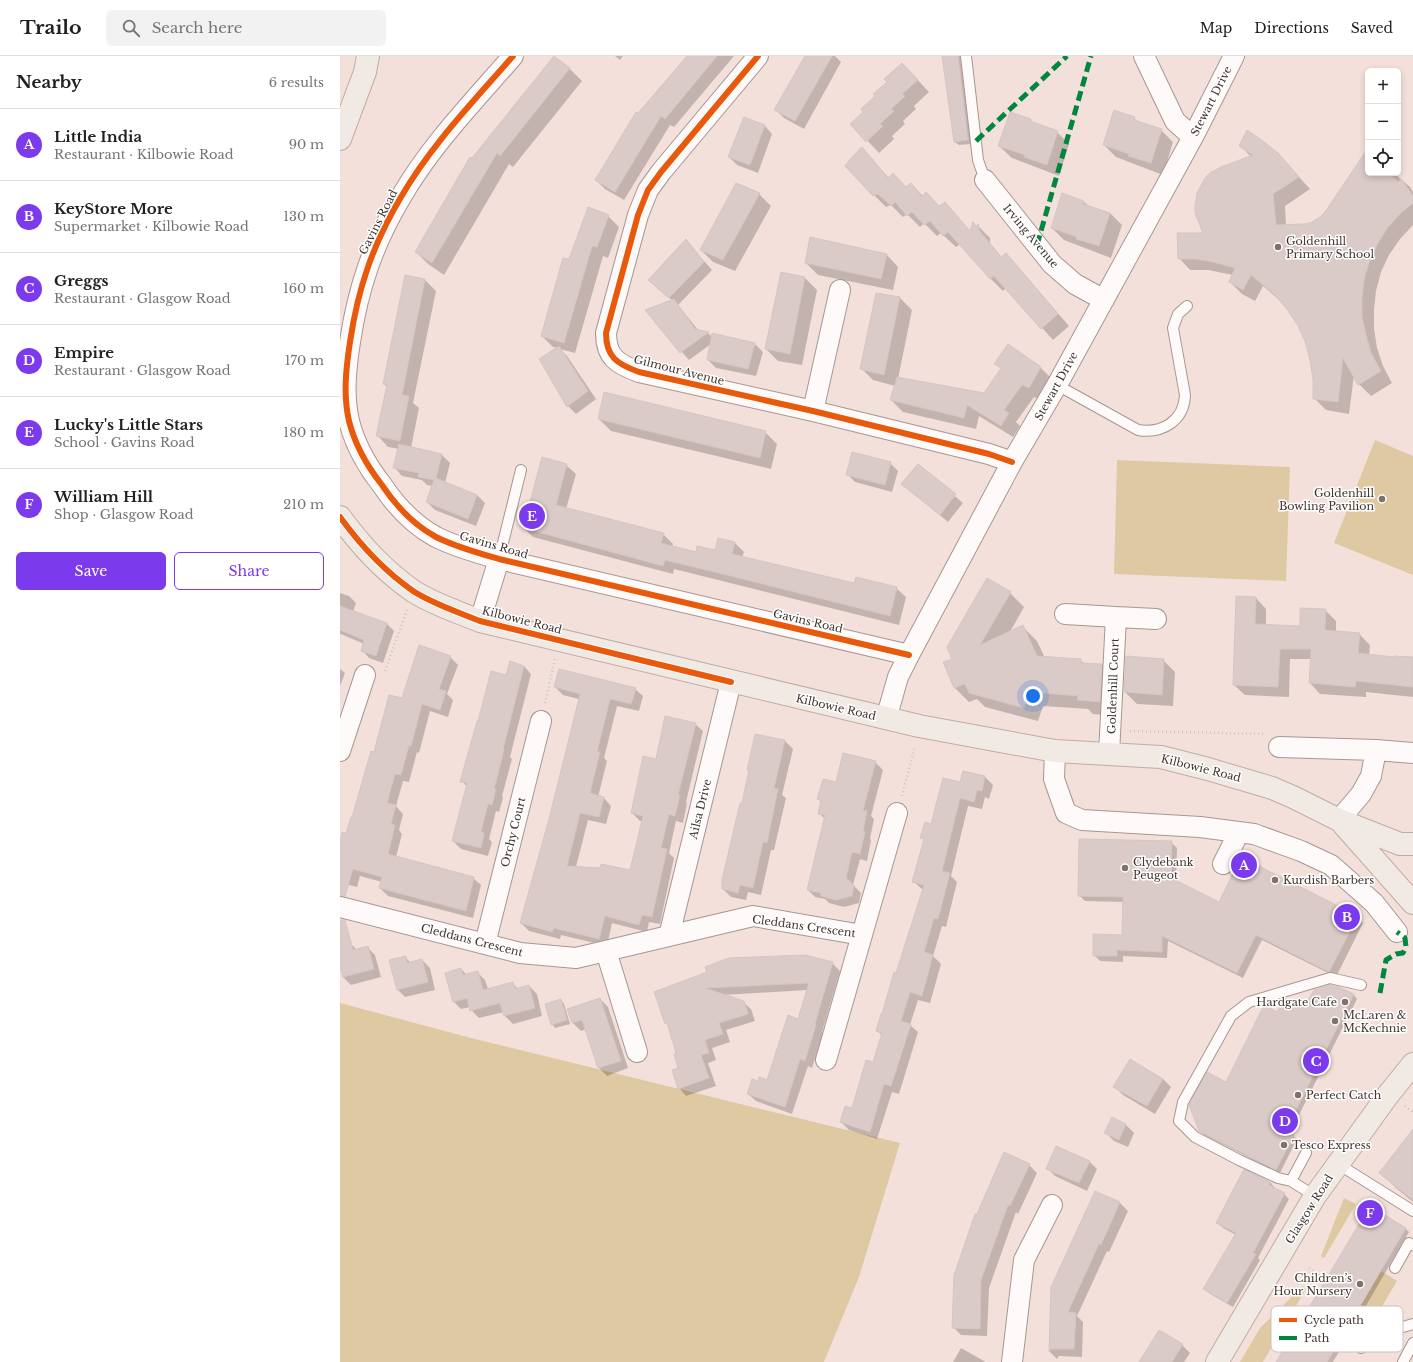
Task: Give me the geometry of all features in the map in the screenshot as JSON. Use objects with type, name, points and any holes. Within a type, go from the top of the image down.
[{"type":"main road","points":[[341,132],[365,72],[368,56]]},
{"type":"main road","name":"Kilbowie Road","points":[[340,517],[359,543],[379,563],[414,591],[442,606],[480,621],[919,726],[1055,751],[1160,757],[1208,769],[1272,788],[1339,820],[1400,844],[1413,844]]},
{"type":"main road","name":"Kilbowie Road","points":[[1339,820],[1413,903]]},
{"type":"main road","name":"Glasgow Road","points":[[1217,1362],[1315,1196],[1388,1095],[1413,1064]]},
{"type":"street","name":"Gavins Road","points":[[513,56],[441,139],[421,165],[401,196],[378,238],[368,265],[359,294],[347,361],[345,387],[349,421],[358,447],[368,467],[390,497],[412,521],[436,537],[463,549],[499,559],[909,655]]},
{"type":"street","name":"Gilmour Avenue","points":[[758,56],[661,172],[648,190],[638,215],[606,332],[606,344],[610,354],[617,362],[627,368],[639,372],[813,411],[989,454],[1012,462]]},
{"type":"street","name":"Stewart Drive","points":[[886,719],[898,677],[909,655],[1012,462],[1104,300],[1194,134],[1234,56]]},
{"type":"street","points":[[1150,58],[1175,121],[1186,131],[1194,134]]},
{"type":"street","name":"Irving Avenue","points":[[985,180],[1052,264],[1076,284],[1104,300]]},
{"type":"street","points":[[813,411],[840,290]]},
{"type":"street","points":[[480,621],[499,559]]},
{"type":"street","points":[[1065,614],[1156,619]]},
{"type":"street","name":"Goldenhill Court","points":[[1110,754],[1116,618]]},
{"type":"street","points":[[340,751],[365,675]]},
{"type":"street","name":"Ailsa Drive","points":[[669,936],[731,682]]},
{"type":"street","name":"Orchy Court","points":[[486,944],[541,721]]},
{"type":"street","points":[[1272,740],[1413,753]]},
{"type":"street","points":[[1339,820],[1361,794],[1370,776],[1376,750]]},
{"type":"street","points":[[1055,751],[1054,780],[1066,814],[1082,820],[1200,827],[1254,834],[1301,851],[1331,866],[1374,903],[1397,932]]},
{"type":"street","name":"Cleddans Crescent","points":[[826,1060],[898,813]]},
{"type":"street","points":[[1223,864],[1239,832]]},
{"type":"street","name":"Cleddans Crescent","points":[[340,907],[520,953],[576,958],[752,916],[862,935]]},
{"type":"street","points":[[606,951],[637,1052]]},
{"type":"street","points":[[1012,1362],[1024,1260],[1052,1205]]},
{"type":"lane","points":[[966,56],[978,160],[985,180]]},
{"type":"lane","points":[[1057,385],[1138,430],[1146,431],[1158,429],[1173,421],[1181,412],[1185,403],[1185,395],[1173,328],[1178,314],[1187,306]]},
{"type":"lane","points":[[499,559],[521,470]]},
{"type":"lane","points":[[1315,1196],[1291,1181],[1278,1178],[1195,1137],[1179,1122],[1183,1102],[1231,1016],[1249,1002],[1330,978],[1361,985]]},
{"type":"lane","points":[[1291,1181],[1306,1152]]},
{"type":"lane","points":[[1338,1164],[1413,1211]]},
{"type":"lane","points":[[1395,1268],[1409,1243],[1413,1245]]},
{"type":"lane","points":[[1403,1327],[1413,1324]]},
{"type":"lane","points":[[1403,1362],[1413,1343]]},
{"type":"path","points":[[365,675],[384,675],[414,591]]},
{"type":"path","points":[[541,721],[559,640]]},
{"type":"path","points":[[898,813],[919,726]]},
{"type":"path","points":[[1112,730],[1272,740]]},
{"type":"path","points":[[1309,1268],[1321,1276]]},
{"type":"shaded area","name":"Goldenhill Bowling Pavilion","points":[[1375,440],[1413,456],[1413,575],[1334,543]]},
{"type":"shaded area","points":[[1117,460],[1290,467],[1286,581],[1114,574]]},
{"type":"shaded area","points":[[340,1003],[471,1038],[900,1143],[859,1277],[824,1362],[340,1362]]},
{"type":"shaded area","points":[[1344,1198],[1356,1204],[1324,1258],[1321,1256]]},
{"type":"shaded area","points":[[1381,1271],[1397,1281],[1382,1306],[1360,1306]]},
{"type":"shaded area","points":[[1302,1287],[1306,1289],[1296,1306],[1283,1306]]},
{"type":"shaded area","points":[[1271,1317],[1271,1348],[1263,1362],[1240,1362],[1260,1328]]},
{"type":"building","points":[[554,56],[570,68],[500,156],[497,153],[432,263],[415,252],[470,157],[472,158]]},
{"type":"building","points":[[687,56],[717,56],[665,119],[661,116],[615,192],[595,180],[636,112],[638,113]]},
{"type":"building","points":[[805,56],[832,56],[795,121],[774,110]]},
{"type":"building","points":[[942,56],[958,56],[968,140],[954,142]]},
{"type":"building","points":[[902,63],[918,80],[902,94],[905,96],[891,109],[894,111],[880,124],[883,126],[866,142],[850,124],[863,112],[861,109],[875,96],[873,94],[887,82],[884,79]]},
{"type":"building","points":[[1114,110],[1135,117],[1134,120],[1162,129],[1151,163],[1128,156],[1129,154],[1103,145]]},
{"type":"building","points":[[1010,112],[1031,119],[1030,121],[1058,131],[1047,165],[1024,157],[1025,155],[998,146]]},
{"type":"building","points":[[744,117],[765,125],[750,165],[728,157]]},
{"type":"building","points":[[1247,130],[1278,153],[1299,177],[1273,194],[1276,225],[1310,223],[1320,217],[1325,212],[1365,152],[1365,176],[1391,176],[1398,182],[1401,179],[1413,196],[1413,203],[1388,227],[1378,243],[1370,260],[1364,279],[1362,317],[1371,353],[1381,371],[1358,385],[1343,358],[1338,402],[1313,399],[1313,379],[1305,341],[1297,324],[1274,294],[1251,275],[1243,290],[1229,282],[1235,268],[1195,259],[1178,259],[1177,233],[1203,233],[1195,213],[1195,206],[1197,193],[1205,178],[1210,173],[1221,167],[1253,155],[1239,146]]},
{"type":"building","points":[[862,147],[888,178],[893,173],[906,187],[911,183],[922,197],[926,192],[939,206],[945,202],[970,231],[973,222],[976,226],[978,224],[979,230],[1001,257],[1006,253],[1058,314],[1041,329],[994,276],[990,279],[948,232],[943,236],[930,221],[924,225],[912,212],[907,216],[895,202],[891,206],[878,194],[873,196],[845,166]]},
{"type":"building","points":[[736,183],[760,193],[723,260],[700,250]]},
{"type":"building","points":[[1062,193],[1084,201],[1083,204],[1110,213],[1099,246],[1076,239],[1077,237],[1051,228]]},
{"type":"building","points":[[588,207],[609,215],[597,247],[592,246],[564,343],[541,336],[563,258],[569,259]]},
{"type":"building","points":[[810,237],[887,254],[881,279],[805,263]]},
{"type":"building","points":[[686,239],[704,262],[669,298],[648,280]]},
{"type":"building","points":[[781,272],[805,277],[790,354],[765,349]]},
{"type":"building","points":[[405,275],[425,279],[402,395],[409,396],[400,441],[376,436],[387,385],[383,384]]},
{"type":"building","points":[[876,293],[900,297],[884,375],[860,369]]},
{"type":"building","points":[[674,299],[695,329],[709,332],[680,353],[645,310]]},
{"type":"building","points":[[712,333],[755,343],[748,369],[707,360]]},
{"type":"building","points":[[1008,344],[1041,367],[1029,388],[1022,385],[1004,410],[1009,413],[1001,426],[967,405],[964,418],[890,400],[897,377],[984,393],[1001,368],[994,364]]},
{"type":"building","points":[[559,346],[588,391],[567,407],[539,359]]},
{"type":"building","points":[[604,392],[766,431],[760,458],[598,419]]},
{"type":"building","points":[[399,444],[442,454],[436,478],[477,495],[468,519],[426,502],[434,480],[418,477],[419,473],[393,468]]},
{"type":"building","points":[[852,452],[891,462],[885,485],[846,475]]},
{"type":"building","points":[[542,457],[567,464],[556,505],[664,533],[661,543],[696,552],[697,546],[715,550],[718,538],[735,542],[732,554],[854,583],[856,577],[897,587],[890,616],[665,560],[663,566],[523,528]]},
{"type":"building","points":[[918,464],[956,494],[940,515],[901,484]]},
{"type":"building","points":[[987,578],[1011,592],[980,645],[1023,625],[1037,656],[1081,659],[1081,663],[1102,664],[1100,702],[1077,700],[1078,696],[1028,692],[1024,708],[969,693],[965,684],[954,688],[943,662],[952,659],[947,647]]},
{"type":"building","points":[[1236,596],[1256,597],[1255,624],[1300,626],[1300,608],[1326,609],[1325,630],[1360,633],[1358,653],[1394,657],[1413,657],[1413,687],[1356,681],[1355,687],[1309,683],[1311,649],[1280,649],[1278,687],[1233,685]]},
{"type":"building","points":[[340,606],[387,623],[376,656],[361,651],[364,640],[340,630]]},
{"type":"building","points":[[419,645],[451,656],[439,689],[446,691],[440,710],[422,704],[411,746],[409,745],[401,775],[395,774],[387,803],[396,805],[391,824],[395,825],[388,854],[474,877],[466,911],[379,888],[382,877],[353,869],[345,896],[340,896],[340,842],[342,832],[346,833],[352,817],[371,751],[374,752],[389,695],[402,698]]},
{"type":"building","points":[[1126,656],[1164,659],[1162,695],[1124,692]]},
{"type":"building","points":[[510,661],[524,666],[503,749],[492,805],[488,804],[481,832],[484,833],[481,848],[452,841],[467,783],[460,782],[491,671],[506,675]]},
{"type":"building","points":[[559,669],[636,688],[631,704],[610,699],[597,752],[600,752],[590,793],[604,797],[599,817],[580,813],[567,866],[600,868],[601,864],[630,870],[643,816],[631,813],[643,756],[656,759],[665,716],[696,723],[678,795],[680,795],[675,816],[669,814],[661,848],[667,849],[652,917],[642,915],[639,925],[605,916],[599,939],[554,928],[552,932],[520,923],[549,819],[580,694],[554,687]]},
{"type":"building","points":[[755,734],[785,740],[774,788],[778,789],[767,843],[763,842],[753,888],[740,885],[738,893],[722,889],[722,880],[740,803],[742,803]]},
{"type":"building","points":[[843,753],[876,761],[863,810],[867,811],[863,831],[865,832],[860,854],[852,852],[846,878],[854,885],[852,896],[836,900],[821,896],[821,893],[807,890],[825,815],[818,814],[821,800],[817,799],[823,779],[836,782]]},
{"type":"building","points":[[963,771],[985,776],[982,791],[977,790],[974,802],[960,798],[942,871],[950,873],[938,919],[934,918],[924,952],[933,955],[922,996],[910,992],[901,1021],[911,1024],[891,1086],[884,1084],[870,1132],[840,1122],[845,1106],[852,1108],[866,1060],[873,1062],[882,1033],[876,1031],[894,972],[896,973],[924,885],[912,882],[924,839],[920,838],[925,822],[931,824],[943,778],[960,782]]},
{"type":"building","points":[[1079,839],[1172,841],[1171,878],[1219,902],[1241,857],[1358,916],[1329,972],[1256,935],[1237,973],[1162,936],[1162,952],[1117,950],[1117,956],[1093,956],[1093,934],[1122,935],[1123,897],[1078,896]]},
{"type":"building","points":[[340,920],[345,920],[353,950],[368,946],[374,969],[343,977],[340,968]]},
{"type":"building","points":[[805,955],[833,962],[805,1061],[800,1059],[785,1107],[747,1094],[752,1079],[758,1081],[759,1077],[767,1080],[788,1015],[798,1019],[809,983],[705,988],[744,1001],[748,1014],[719,1023],[723,1034],[705,1040],[709,1053],[701,1055],[709,1078],[678,1089],[672,1070],[678,1068],[674,1054],[676,1053],[667,1023],[665,1024],[654,992],[707,972],[705,967],[729,958]]},
{"type":"building","points":[[406,956],[407,963],[422,959],[428,982],[397,990],[389,960]]},
{"type":"building","points":[[461,968],[463,975],[478,971],[483,990],[513,982],[515,989],[529,985],[535,1008],[504,1016],[500,1003],[470,1011],[467,998],[453,1002],[445,973]]},
{"type":"building","points":[[1330,985],[1339,987],[1354,994],[1286,1130],[1294,1135],[1276,1170],[1199,1131],[1189,1105],[1193,1097],[1207,1072],[1226,1082],[1264,1005],[1277,1012],[1285,998],[1304,1008],[1314,990]]},
{"type":"building","points":[[600,998],[621,1061],[598,1068],[582,1020],[572,1023],[567,1009]]},
{"type":"building","points":[[561,999],[567,1020],[551,1025],[545,1004]]},
{"type":"building","points":[[1130,1059],[1163,1079],[1147,1106],[1113,1087]]},
{"type":"building","points":[[1112,1117],[1126,1124],[1119,1140],[1104,1133]]},
{"type":"building","points":[[1413,1129],[1413,1200],[1379,1173]]},
{"type":"building","points":[[1056,1146],[1090,1161],[1079,1183],[1046,1169]]},
{"type":"building","points":[[1004,1152],[1030,1164],[1010,1206],[1008,1205],[981,1280],[980,1329],[952,1328],[954,1275],[975,1214],[977,1214]]},
{"type":"building","points":[[1244,1169],[1270,1182],[1269,1185],[1285,1193],[1253,1253],[1256,1254],[1227,1303],[1203,1289],[1236,1233],[1216,1223]]},
{"type":"building","points":[[1095,1191],[1120,1202],[1068,1312],[1076,1313],[1074,1349],[1051,1349],[1049,1352],[1051,1287]]},
{"type":"building","points":[[1370,1206],[1406,1228],[1360,1306],[1310,1306]]},
{"type":"building","points":[[1159,1330],[1183,1344],[1172,1362],[1139,1362]]},
{"type":"building","points":[[1282,1352],[1333,1352],[1327,1362],[1276,1362]]},
{"type":"marked path","points":[[976,141],[1067,56]]},
{"type":"marked path","points":[[1037,245],[1091,56]]},
{"type":"marked path","points":[[1380,993],[1386,960],[1396,954],[1403,953],[1406,947],[1405,938],[1397,932]]},
{"type":"cycle path","points":[[513,56],[439,141],[426,159],[391,215],[382,232],[368,267],[353,322],[347,362],[346,401],[349,421],[358,447],[371,470],[393,500],[413,521],[436,537],[459,547],[499,559],[909,655]]},
{"type":"cycle path","points":[[758,56],[661,172],[648,190],[638,215],[606,333],[608,348],[611,354],[625,366],[639,372],[813,411],[989,454],[1012,462]]},
{"type":"cycle path","points":[[340,517],[364,548],[392,575],[413,591],[446,608],[480,621],[731,682]]},
{"type":"place","name":"Goldenhill Primary School","points":[[1278,247]]},
{"type":"place","name":"Goldenhill Bowling Pavilion","points":[[1382,499]]},
{"type":"place","name":"Lucky's Little Stars","points":[[532,516]]},
{"type":"place","name":"Little India","points":[[1244,865]]},
{"type":"place","name":"Clydebank Peugeot","points":[[1125,868]]},
{"type":"place","name":"Kurdish Barbers","points":[[1275,880]]},
{"type":"place","name":"KeyStore More","points":[[1347,917]]},
{"type":"place","name":"Hardgate Cafe","points":[[1345,1002]]},
{"type":"place","name":"McLaren & McKechnie","points":[[1335,1021]]},
{"type":"place","name":"Greggs","points":[[1316,1061]]},
{"type":"place","name":"Perfect Catch","points":[[1298,1095]]},
{"type":"place","name":"Empire","points":[[1285,1121]]},
{"type":"place","name":"Tesco Express","points":[[1284,1145]]},
{"type":"place","name":"William Hill","points":[[1370,1213]]},
{"type":"place","name":"Children’s Hour Nursery","points":[[1360,1284]]}]
